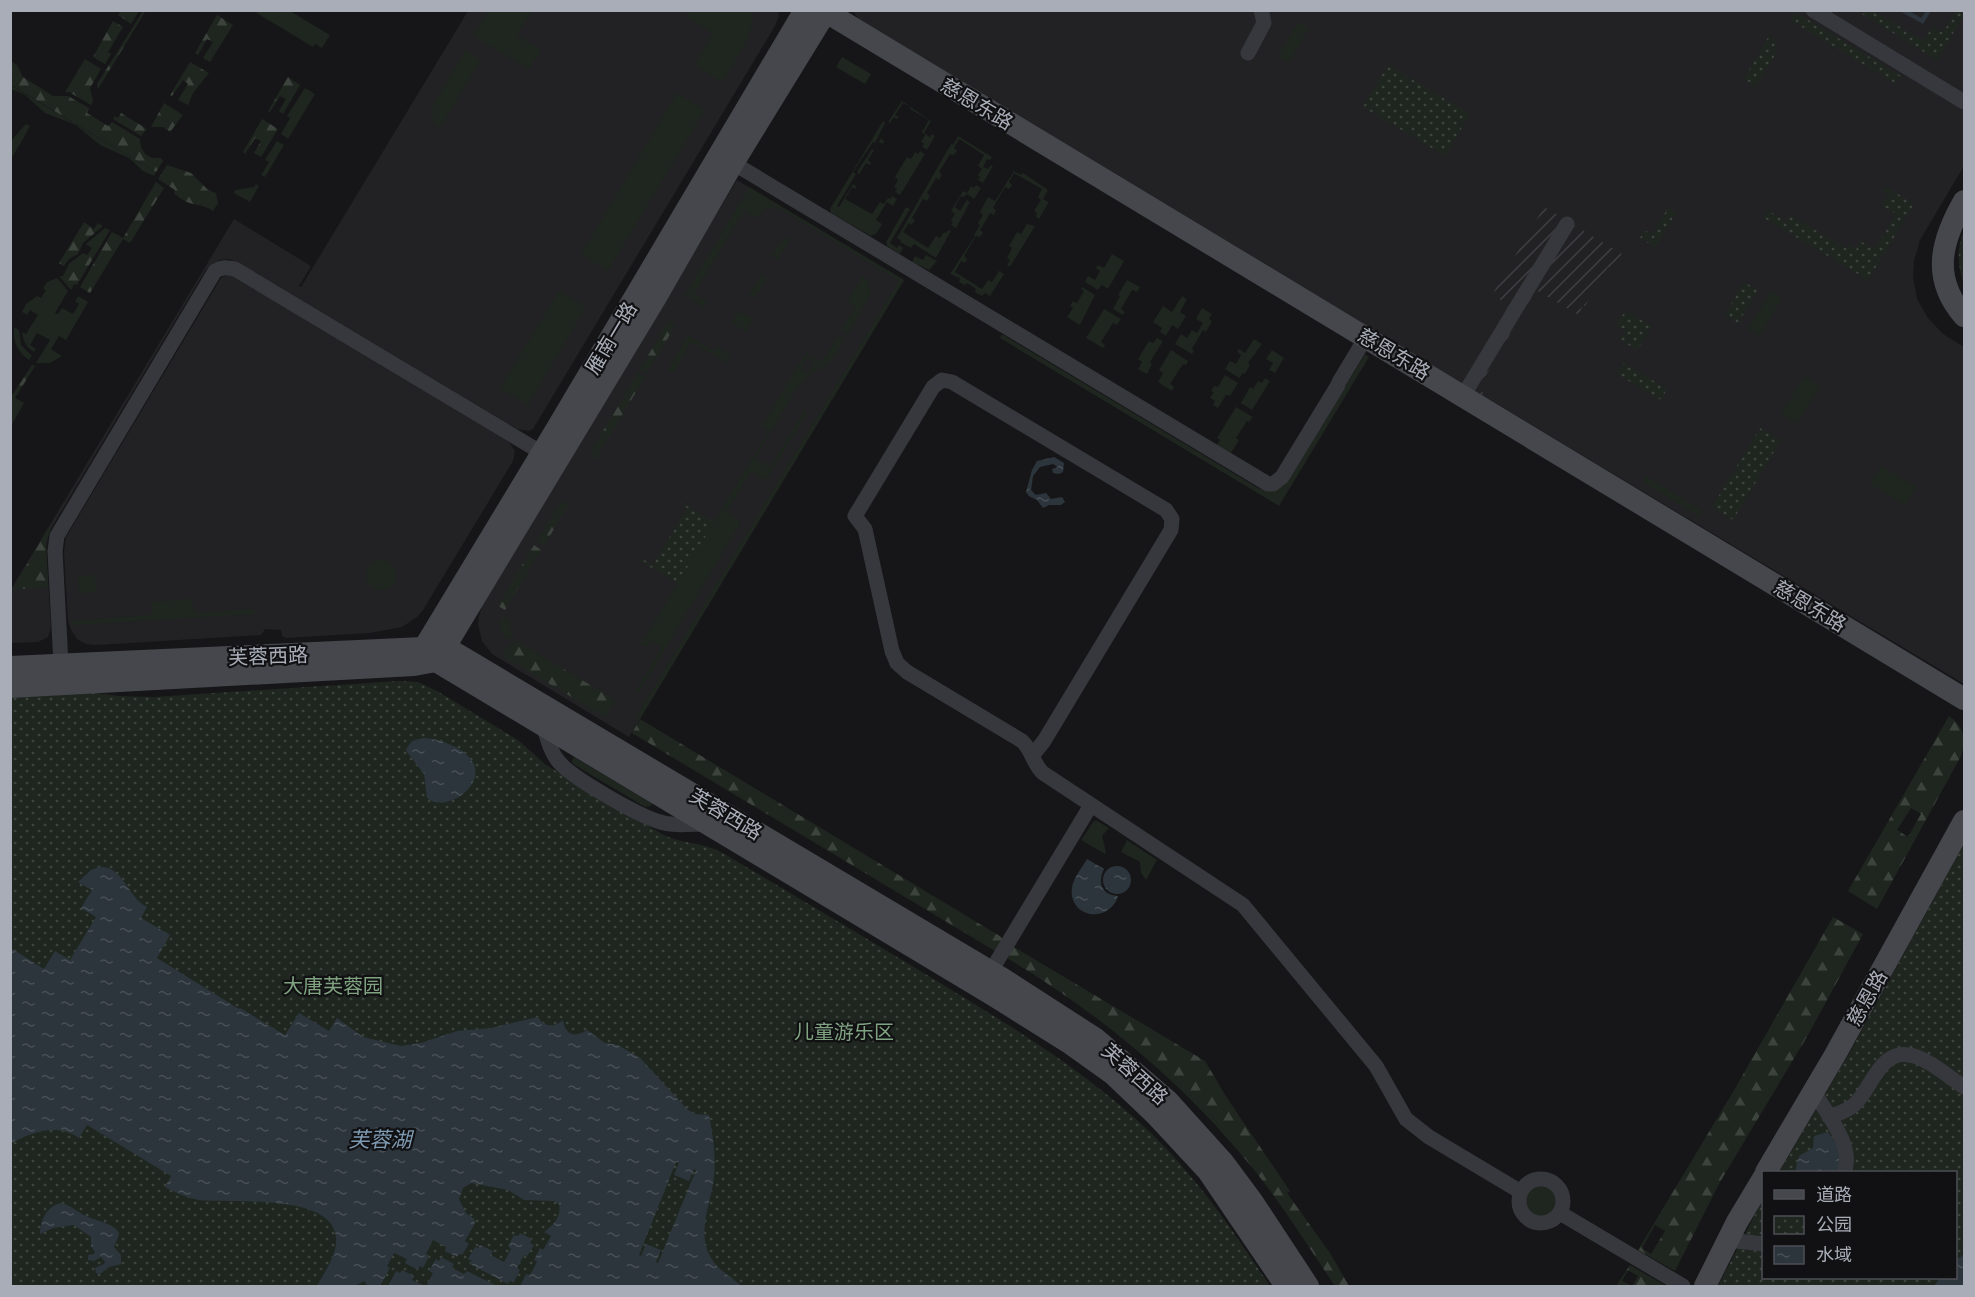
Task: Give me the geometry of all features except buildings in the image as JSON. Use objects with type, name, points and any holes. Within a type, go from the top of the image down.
[{"type":"main road","name":"雁南一路","points":[[430,655],[656,297],[820,11]]},
{"type":"main road","name":"雁南一路","points":[[430,655],[542,453],[820,11]]},
{"type":"main road","name":"慈恩东路","points":[[820,11],[1965,699]]},
{"type":"main road","points":[[1965,201],[1948,231],[1943,263],[1947,287],[1954,302],[1965,316]]},
{"type":"main road","name":"芙蓉西路","points":[[10,687],[430,655],[993,995],[1071,1044],[1113,1074],[1156,1115],[1208,1171],[1286,1287]]},
{"type":"main road","name":"芙蓉西路","points":[[10,667],[430,655],[991,971],[1096,1039],[1168,1101],[1223,1162],[1252,1201],[1308,1287]]},
{"type":"main road","name":"慈恩路","points":[[1767,1171],[1814,1092],[1965,821]]},
{"type":"main road","points":[[1705,1287],[1728,1240],[1762,1180]]},
{"type":"street","points":[[1248,53],[1264,23],[1261,10]]},
{"type":"street","points":[[1813,10],[1965,102]]},
{"type":"street","points":[[733,163],[1268,484],[1278,482],[1282,477],[1366,337]]},
{"type":"street","points":[[1463,396],[1567,224]]},
{"type":"street","points":[[61,664],[55,551],[57,536],[214,271],[220,268],[235,269],[542,453]]},
{"type":"street","points":[[1032,756],[1044,741],[1165,540],[1173,525],[1172,519],[1166,510],[961,387],[950,381],[942,380],[933,387],[855,516],[863,523],[866,531],[892,651],[897,663],[907,672],[1020,740],[1027,746],[1032,756],[1041,772],[1245,907],[1376,1066],[1406,1119],[1429,1137],[1521,1192]]},
{"type":"street","points":[[991,971],[1091,805]]},
{"type":"street","points":[[1829,1117],[1853,1105],[1864,1093],[1880,1068],[1888,1060],[1899,1055],[1910,1055],[1920,1059],[1965,1087]]},
{"type":"street","points":[[1814,1092],[1847,1152],[1848,1164],[1845,1171]]},
{"type":"street","points":[[1545,1179],[1553,1182],[1563,1196],[1560,1213],[1545,1223],[1530,1220],[1520,1207],[1521,1192],[1528,1183],[1536,1180],[1545,1179]]},
{"type":"street","points":[[1560,1213],[1683,1287]]},
{"type":"street","points":[[1728,1240],[1762,1244]]},
{"type":"shaded area","points":[[468,11],[778,11],[779,16],[533,429],[529,431],[517,429],[239,263],[229,259],[212,264],[205,271],[49,532],[46,547],[51,627],[48,637],[38,642],[11,643],[10,591],[234,219],[311,266],[299,286],[301,287]]},
{"type":"shaded area","points":[[853,11],[1964,11],[1964,166],[1920,240],[1914,261],[1913,276],[1917,299],[1928,318],[1943,334],[1964,347],[1964,684],[861,23]]},
{"type":"shaded area","points":[[737,180],[904,280],[629,737],[492,654],[482,641],[478,624],[479,616],[484,600]]},
{"type":"shaded area","points":[[1544,207],[1622,254],[1613,269],[1608,267],[1585,306],[1583,304],[1579,315],[1536,290],[1481,384],[1483,395],[1488,399],[1462,384],[1509,305],[1492,295]]},
{"type":"shaded area","points":[[231,275],[509,442],[515,451],[513,461],[423,610],[402,627],[370,633],[286,638],[282,636],[281,630],[265,629],[261,635],[86,644],[77,639],[68,620],[64,552],[66,537],[221,278]]},
{"type":"green space","points":[[489,10],[532,11],[517,35],[541,50],[529,69],[473,36]]},
{"type":"green space","points":[[121,11],[139,11],[131,24],[118,15]]},
{"type":"green space","points":[[143,11],[145,12],[98,89],[97,84]]},
{"type":"green space","points":[[256,11],[290,11],[330,35],[322,48],[315,44],[313,47]]},
{"type":"green space","points":[[689,11],[751,11],[751,28],[748,37],[722,82],[694,65],[713,33],[686,16]]},
{"type":"green space","points":[[1864,11],[1873,11],[1924,41],[1932,27],[1943,33],[1956,11],[1964,11],[1964,15],[1937,60],[1862,14]]},
{"type":"green space","points":[[1795,12],[1901,76],[1896,84],[1790,20]]},
{"type":"green space","points":[[217,15],[233,25],[210,62],[203,58],[213,42],[207,39],[198,55],[195,53]]},
{"type":"green space","points":[[113,21],[123,27],[108,52],[111,54],[105,64],[93,57]]},
{"type":"green space","points":[[1298,22],[1309,28],[1289,63],[1278,56]]},
{"type":"green space","points":[[1769,36],[1777,41],[1774,47],[1778,50],[1756,86],[1744,79]]},
{"type":"green space","points":[[465,50],[481,60],[440,128],[434,123],[431,109]]},
{"type":"green space","points":[[842,57],[871,74],[865,84],[836,67]]},
{"type":"green space","points":[[85,59],[101,69],[90,88],[93,101],[91,105],[65,92]]},
{"type":"green space","points":[[11,61],[17,65],[23,77],[53,96],[68,96],[89,108],[87,113],[108,126],[112,122],[140,139],[141,148],[146,154],[152,158],[161,158],[163,161],[156,172],[11,85]]},
{"type":"green space","points":[[190,62],[209,73],[193,93],[188,105],[178,100],[188,84],[183,80],[172,96],[170,95]]},
{"type":"green space","points":[[1388,65],[1470,114],[1445,156],[1363,107]]},
{"type":"green space","points":[[288,77],[300,85],[283,114],[279,111],[286,99],[280,96],[270,112],[268,111]]},
{"type":"green space","points":[[10,85],[156,172],[154,176],[143,171],[129,158],[100,145],[76,125],[45,113],[25,95],[11,89]]},
{"type":"green space","points":[[305,88],[315,94],[288,139],[281,134],[290,118],[287,116]]},
{"type":"green space","points":[[677,93],[705,110],[608,271],[581,254]]},
{"type":"green space","points":[[902,101],[931,121],[924,133],[930,137],[932,134],[935,136],[927,150],[922,147],[924,143],[921,142],[925,135],[922,132],[929,120],[903,103],[895,115],[899,117],[897,119],[894,117],[890,123],[888,122]]},
{"type":"green space","points":[[164,103],[183,115],[170,132],[163,127],[151,127]]},
{"type":"green space","points":[[121,113],[147,129],[141,136],[113,119],[115,116],[118,118]]},
{"type":"green space","points":[[262,119],[278,129],[261,157],[254,153],[261,141],[255,138],[245,154],[243,152]]},
{"type":"green space","points":[[883,121],[885,123],[875,143],[873,142],[853,172],[856,174],[837,206],[839,207],[859,174],[857,172],[885,131],[881,139],[884,141],[883,144],[879,142],[868,160],[870,165],[866,163],[853,184],[857,187],[855,189],[852,187],[845,199],[872,214],[880,202],[884,204],[892,196],[897,199],[893,206],[887,202],[876,220],[882,224],[877,233],[871,236],[831,213],[830,209]]},
{"type":"green space","points":[[26,124],[30,126],[11,159],[11,141]]},
{"type":"green space","points":[[958,136],[992,157],[990,160],[987,159],[983,167],[988,169],[991,165],[993,166],[983,183],[978,180],[982,169],[978,166],[984,155],[959,139],[954,148],[957,151],[954,155],[950,154],[939,172],[942,175],[939,180],[936,178],[927,193],[930,196],[927,201],[923,199],[912,218],[915,220],[912,225],[909,223],[903,232],[928,248],[936,236],[940,238],[944,232],[951,231],[936,258],[914,244],[911,248],[897,238],[951,144],[953,145]]},
{"type":"green space","points":[[277,141],[284,145],[265,177],[261,175],[269,162],[265,160]]},
{"type":"green space","points":[[920,151],[925,154],[900,195],[895,192],[897,189],[894,187],[898,180],[895,177],[907,157],[911,159],[915,152],[918,154]]},
{"type":"green space","points":[[167,165],[191,173],[208,190],[216,193],[218,203],[213,211],[185,201],[174,193],[175,190],[158,179]]},
{"type":"green space","points":[[1014,171],[1021,175],[1023,173],[1048,190],[1043,199],[1049,202],[1039,219],[1036,217],[1037,213],[1034,211],[1041,200],[1038,197],[1042,189],[1014,173],[1009,182],[1012,185],[1009,189],[1005,187],[993,208],[996,210],[994,215],[990,213],[980,230],[983,233],[980,237],[976,236],[964,256],[967,259],[965,263],[961,261],[955,272],[982,289],[988,280],[992,282],[999,271],[1004,274],[990,296],[985,293],[982,296],[967,283],[965,285],[959,282],[960,278],[950,274],[975,236],[980,225],[978,223],[983,215],[980,212],[988,197],[995,201]]},
{"type":"green space","points":[[156,182],[164,188],[130,243],[123,239],[90,293],[80,287],[112,232],[123,238]]},
{"type":"green space","points":[[256,184],[259,186],[250,202],[234,193],[235,190],[254,187]]},
{"type":"green space","points":[[976,185],[981,188],[974,199],[967,194],[964,197],[961,196],[955,207],[960,211],[967,200],[970,202],[956,228],[951,225],[955,214],[951,211],[963,191],[967,193],[971,186],[974,188]]},
{"type":"green space","points":[[1885,186],[1914,204],[1868,280],[1764,218],[1768,210],[1787,223],[1790,215],[1847,249],[1850,244],[1856,250],[1860,241],[1875,249],[1896,214],[1881,205],[1890,194],[1882,191]]},
{"type":"green space","points":[[749,187],[904,280],[640,719],[636,717],[899,281],[781,209],[773,207],[762,212],[757,218],[744,211],[694,294],[707,302],[704,307],[685,295]]},
{"type":"green space","points":[[906,207],[910,209],[890,243],[897,248],[899,245],[903,248],[900,254],[887,246],[886,242]]},
{"type":"green space","points":[[1668,208],[1676,213],[1655,247],[1640,238],[1644,230],[1652,234]]},
{"type":"green space","points":[[84,222],[94,229],[98,223],[103,226],[83,243],[78,254],[69,259],[64,266],[59,263]]},
{"type":"green space","points":[[1027,224],[1035,226],[1010,267],[1007,265],[1010,260],[1007,258],[1012,248],[1009,246],[1017,232],[1021,234]]},
{"type":"green space","points":[[105,228],[110,230],[77,285],[74,284],[71,290],[59,276],[63,276],[69,264],[83,253],[87,255],[92,248],[86,244]]},
{"type":"green space","points":[[1964,231],[1964,285],[1959,258]]},
{"type":"green space","points":[[792,237],[778,260],[772,256],[780,242]]},
{"type":"green space","points":[[1112,254],[1124,261],[1108,289],[1102,285],[1098,290],[1085,282],[1088,276],[1095,280],[1100,271],[1096,268],[1098,265],[1104,268]]},
{"type":"green space","points":[[926,255],[937,261],[929,270],[912,262],[915,256],[923,260]]},
{"type":"green space","points":[[761,274],[767,278],[755,298],[749,295]]},
{"type":"green space","points":[[862,276],[868,280],[871,294],[848,334],[841,330],[856,306],[847,301]]},
{"type":"green space","points":[[57,278],[68,291],[55,313],[58,314],[62,308],[73,314],[79,304],[75,301],[78,296],[88,302],[66,340],[59,336],[51,349],[62,356],[50,363],[36,363],[50,340],[37,333],[30,345],[36,349],[34,352],[29,348],[22,332],[26,334],[38,315],[30,310],[27,315],[22,312],[26,304],[37,296],[41,298],[46,290],[43,288],[47,282]]},
{"type":"green space","points":[[1127,280],[1140,287],[1137,292],[1132,290],[1121,309],[1125,312],[1123,315],[1113,309]]},
{"type":"green space","points":[[1744,282],[1758,290],[1738,323],[1725,315]]},
{"type":"green space","points":[[1082,287],[1095,295],[1080,325],[1067,317],[1073,308],[1070,306],[1073,301],[1077,303],[1084,291]]},
{"type":"green space","points":[[559,291],[586,307],[528,405],[500,388]]},
{"type":"green space","points":[[1771,291],[1782,298],[1760,336],[1748,329]]},
{"type":"green space","points":[[1182,296],[1187,299],[1180,312],[1186,316],[1178,329],[1172,325],[1166,336],[1160,332],[1162,328],[1153,322],[1163,306],[1172,312]]},
{"type":"green space","points":[[1202,308],[1212,314],[1209,319],[1212,321],[1206,332],[1203,330],[1192,349],[1194,351],[1192,354],[1175,344],[1181,334],[1187,338],[1192,330],[1197,333],[1203,323],[1196,319]]},
{"type":"green space","points":[[1104,309],[1121,319],[1117,325],[1113,323],[1101,342],[1105,345],[1103,348],[1086,338]]},
{"type":"green space","points":[[739,311],[753,319],[746,332],[731,323]]},
{"type":"green space","points":[[1625,311],[1652,326],[1637,350],[1619,339],[1627,330],[1616,326]]},
{"type":"green space","points":[[668,322],[675,326],[647,373],[640,369]]},
{"type":"green space","points":[[14,327],[19,330],[21,345],[32,356],[29,360],[17,346]]},
{"type":"green space","points":[[1002,334],[1258,488],[1267,490],[1278,489],[1288,481],[1365,354],[1369,357],[1279,506],[1000,338]]},
{"type":"green space","points":[[688,335],[714,351],[717,347],[731,356],[727,363],[691,342],[673,373],[668,370]]},
{"type":"green space","points":[[838,336],[844,340],[835,356],[799,385],[755,458],[770,467],[804,411],[807,413],[766,480],[751,471],[726,512],[741,522],[638,694],[635,692],[662,647],[651,640],[646,647],[641,644],[769,431],[762,426],[806,352],[809,354],[801,369],[808,374],[815,363],[809,360],[812,356],[822,362]]},
{"type":"green space","points":[[1157,338],[1163,341],[1150,362],[1152,364],[1147,374],[1138,369],[1142,362],[1138,359],[1149,341],[1153,343]]},
{"type":"green space","points":[[1254,339],[1262,344],[1248,363],[1250,365],[1245,374],[1243,373],[1239,378],[1225,369],[1230,361],[1236,364],[1241,355],[1237,352],[1239,349],[1245,353]]},
{"type":"green space","points":[[1171,350],[1188,361],[1186,365],[1183,364],[1170,384],[1174,387],[1172,391],[1158,382],[1163,373],[1159,370]]},
{"type":"green space","points":[[1272,350],[1284,358],[1275,373],[1269,370],[1273,363],[1266,359]]},
{"type":"green space","points":[[1624,363],[1667,389],[1661,400],[1617,374]]},
{"type":"green space","points":[[32,365],[35,366],[15,398],[24,403],[11,426],[11,397]]},
{"type":"green space","points":[[638,373],[645,377],[595,460],[591,455],[592,449]]},
{"type":"green space","points":[[1225,375],[1238,383],[1230,396],[1226,395],[1218,408],[1213,405],[1215,401],[1210,398],[1214,392],[1211,391],[1214,386],[1218,387]]},
{"type":"green space","points":[[1804,376],[1820,386],[1797,423],[1781,414]]},
{"type":"green space","points":[[1265,378],[1270,381],[1252,410],[1241,403],[1250,387],[1253,389],[1258,381],[1262,383]]},
{"type":"green space","points":[[1236,407],[1253,417],[1249,422],[1247,421],[1236,438],[1239,440],[1231,453],[1217,445],[1220,440],[1217,438]]},
{"type":"green space","points":[[1760,428],[1781,440],[1733,520],[1712,507]]},
{"type":"green space","points":[[1881,466],[1916,487],[1905,505],[1870,484]]},
{"type":"green space","points":[[1646,476],[1703,511],[1699,516],[1643,482]]},
{"type":"green space","points":[[677,500],[714,522],[678,583],[640,561],[642,559],[653,565],[687,508]]},
{"type":"green space","points":[[563,502],[569,503],[544,546],[537,541],[558,506]]},
{"type":"green space","points":[[49,527],[51,528],[46,542],[48,587],[12,590]]},
{"type":"green space","points":[[534,545],[541,550],[505,610],[498,606]]},
{"type":"green space","points":[[381,560],[392,564],[396,575],[392,586],[381,590],[370,586],[366,575],[370,564]]},
{"type":"green space","points":[[95,575],[96,592],[79,593],[78,576]]},
{"type":"green space","points":[[192,599],[194,613],[254,609],[254,614],[73,625],[72,621],[152,615],[152,602]]},
{"type":"green space","points":[[500,618],[510,618],[510,627],[514,636],[505,640]]},
{"type":"green space","points":[[517,641],[615,700],[605,717],[503,656],[503,651]]},
{"type":"green space","name":"大唐芙蓉园","points":[[399,681],[418,682],[437,691],[518,740],[546,765],[662,834],[721,852],[932,978],[1046,1050],[1100,1089],[1151,1133],[1215,1206],[1270,1286],[11,1286],[11,694],[80,691],[119,696],[154,697]]},
{"type":"green space","points":[[1949,716],[1961,729],[1963,744],[1961,756],[1877,909],[1848,891]],"holes":[[[1911,808],[1921,814],[1908,837],[1897,830]]]},
{"type":"green space","points":[[640,719],[1003,938],[995,951],[632,733]]},
{"type":"green space","points":[[574,757],[652,803],[651,806],[645,807],[573,764]]},
{"type":"green space","points":[[1094,821],[1109,828],[1102,836],[1105,854],[1081,840]]},
{"type":"green space","points":[[1127,840],[1157,860],[1146,880],[1141,873],[1140,862],[1121,852]]},
{"type":"green space","points":[[1964,844],[1964,1286],[1718,1286],[1762,1201],[1762,1279],[1957,1279],[1957,1171],[1780,1171],[1850,1052]]},
{"type":"green space","points":[[1833,917],[1863,934],[1808,1035],[1720,1182],[1675,1271],[1638,1250],[1733,1092]],"holes":[[[1655,1225],[1665,1231],[1651,1254],[1642,1248]]]},
{"type":"green space","points":[[1014,947],[1205,1061],[1227,1098],[1290,1191],[1287,1193],[1330,1253],[1349,1286],[1335,1286],[1266,1185],[1200,1109],[1171,1080],[1109,1028],[1076,1003],[1007,958]]},
{"type":"green space","points":[[1541,1185],[1552,1190],[1557,1201],[1552,1212],[1541,1217],[1530,1212],[1525,1201],[1530,1190]]},
{"type":"green space","points":[[1630,1265],[1666,1286],[1632,1286],[1616,1286]],"holes":[[[1628,1270],[1638,1276],[1632,1286],[1622,1281]]]},
{"type":"water","points":[[1900,11],[1909,11],[1921,18],[1926,11],[1931,11],[1923,24]]},
{"type":"water","points":[[1054,457],[1064,463],[1063,472],[1053,473],[1052,469],[1058,467],[1053,464],[1040,467],[1033,476],[1031,490],[1036,495],[1046,493],[1051,499],[1062,497],[1065,502],[1061,505],[1049,505],[1043,508],[1026,492],[1037,461]]},
{"type":"water","points":[[423,738],[457,748],[465,753],[475,767],[473,783],[456,799],[440,803],[427,798],[424,774],[406,749],[412,741]]},
{"type":"water","points":[[1087,859],[1104,869],[1101,883],[1105,891],[1118,896],[1113,905],[1098,914],[1082,911],[1072,898],[1074,881]]},
{"type":"water","points":[[1117,866],[1127,870],[1131,880],[1127,890],[1117,894],[1107,890],[1103,880],[1107,870]]},
{"type":"water","name":"芙蓉湖","points":[[99,867],[114,871],[147,907],[141,918],[170,935],[157,958],[285,1035],[299,1013],[329,1031],[337,1018],[363,1037],[401,1046],[421,1043],[457,1031],[491,1028],[538,1017],[543,1023],[549,1025],[563,1020],[566,1029],[571,1034],[587,1030],[605,1043],[618,1045],[640,1058],[688,1110],[696,1114],[709,1115],[715,1168],[704,1235],[709,1254],[715,1264],[742,1286],[520,1286],[526,1274],[530,1275],[537,1262],[534,1260],[540,1248],[543,1250],[551,1236],[544,1232],[556,1220],[559,1204],[554,1201],[524,1200],[508,1190],[471,1183],[463,1188],[459,1199],[466,1213],[474,1219],[475,1223],[465,1241],[469,1244],[462,1255],[459,1254],[457,1257],[445,1251],[446,1247],[433,1240],[426,1254],[429,1256],[423,1268],[420,1266],[418,1270],[405,1263],[407,1259],[394,1253],[387,1266],[390,1268],[380,1286],[368,1286],[364,1281],[355,1286],[317,1286],[331,1260],[336,1244],[333,1227],[321,1215],[303,1208],[281,1204],[199,1200],[182,1195],[165,1187],[171,1176],[87,1125],[79,1138],[70,1133],[53,1130],[28,1135],[11,1143],[11,948],[44,969],[55,951],[70,960],[96,917],[81,908],[92,890],[78,882],[91,870]],"holes":[[[676,1162],[679,1163],[674,1175],[689,1181],[694,1169],[696,1170],[658,1263],[656,1262],[661,1250],[646,1244],[641,1256],[639,1255]]]},
{"type":"water","points":[[1828,1132],[1835,1142],[1839,1161],[1837,1171],[1795,1171],[1799,1156],[1813,1148],[1814,1136]]},
{"type":"water","points":[[61,1203],[117,1230],[119,1235],[114,1247],[121,1255],[121,1264],[109,1267],[100,1274],[96,1273],[95,1268],[105,1262],[101,1257],[94,1261],[88,1260],[88,1255],[95,1252],[91,1246],[91,1237],[74,1225],[53,1228],[40,1234],[45,1214],[52,1207]]},
{"type":"water","points":[[520,1233],[532,1239],[530,1243],[534,1245],[527,1256],[524,1255],[517,1268],[520,1270],[514,1282],[510,1281],[508,1284],[470,1264],[472,1261],[468,1259],[475,1247],[478,1248],[480,1245],[493,1251],[491,1255],[504,1262],[511,1249],[508,1246],[514,1235],[518,1236]]},
{"type":"water","points":[[1964,1254],[1964,1286],[1934,1286],[1939,1279],[1957,1279],[1957,1259]]},
{"type":"water","points":[[441,1257],[454,1264],[452,1268],[464,1274],[467,1271],[497,1286],[426,1286],[433,1273],[429,1271],[436,1259],[439,1261]]},
{"type":"water","points":[[402,1270],[414,1276],[412,1280],[425,1286],[388,1286],[396,1271],[400,1273]]},
{"type":"park label","name":"儿童游乐区","points":[[844,1032]]}]
